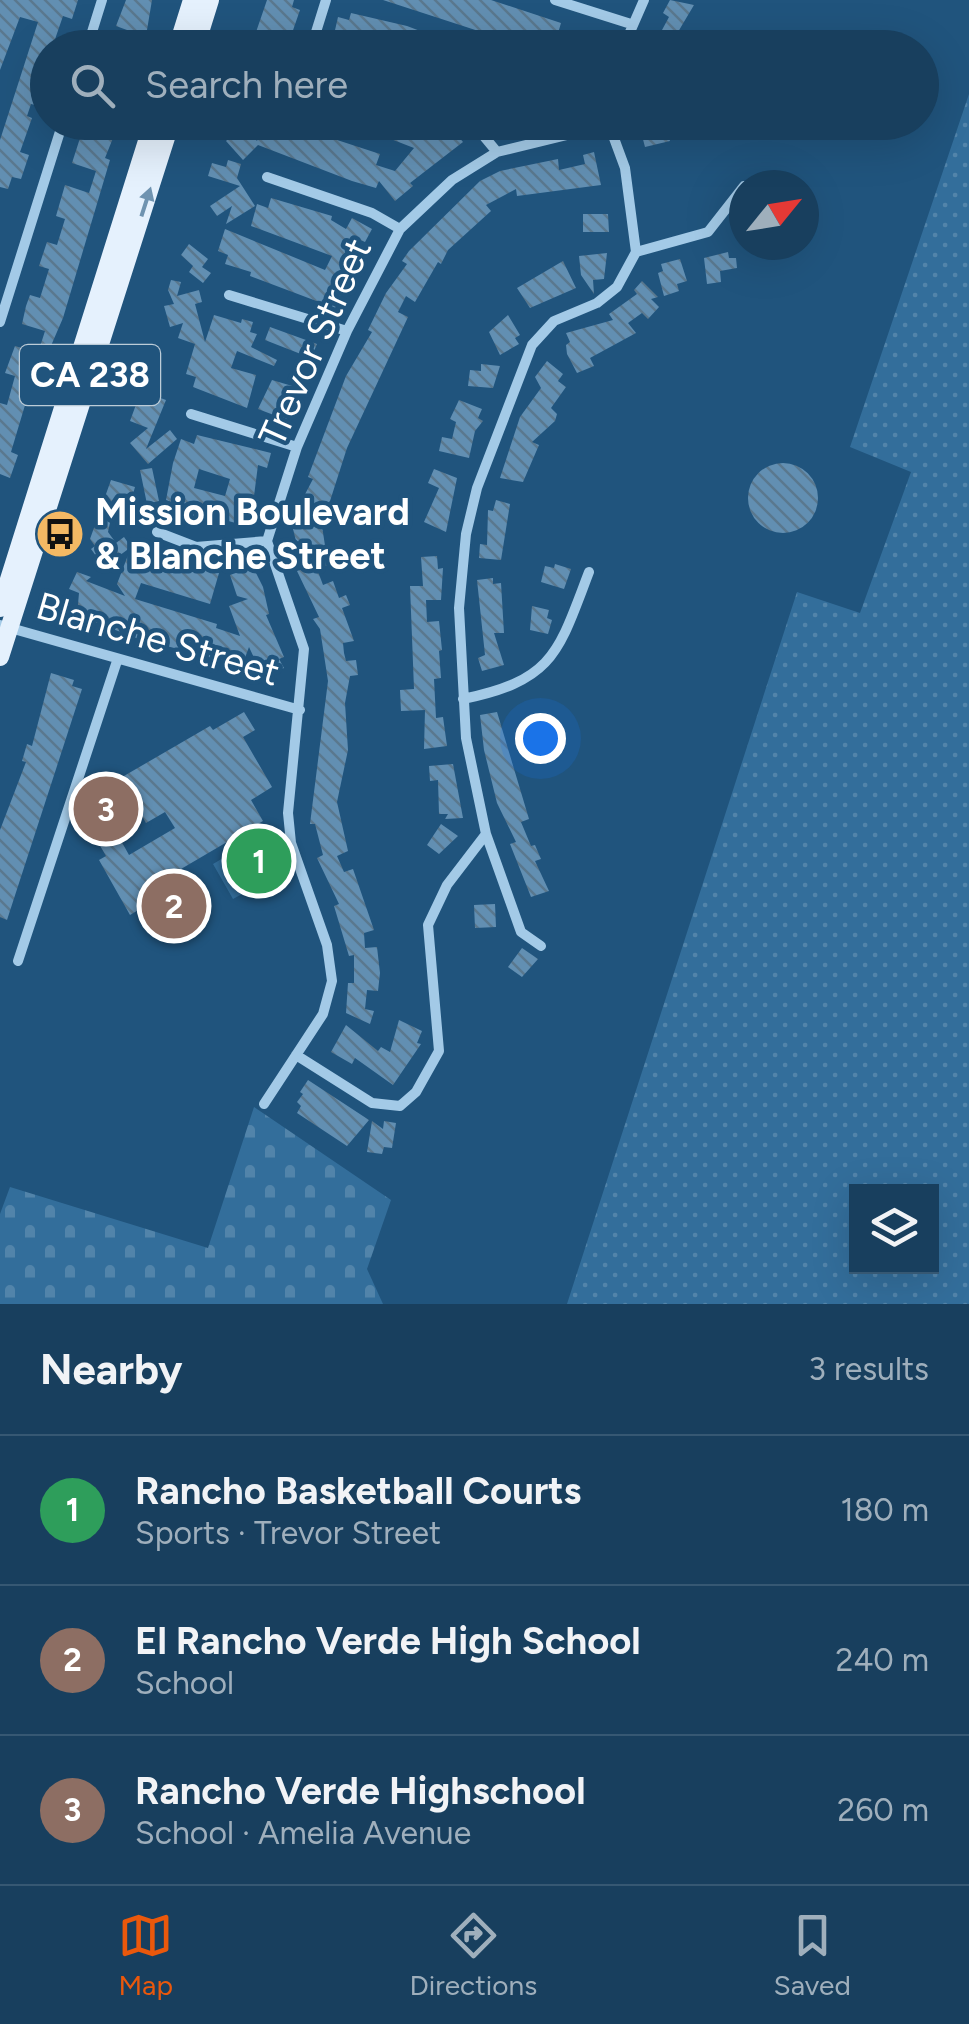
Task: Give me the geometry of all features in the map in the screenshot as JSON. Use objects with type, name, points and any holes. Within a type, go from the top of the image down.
[{"type":"main road","points":[[183,30],[192,0]]},
{"type":"main road","points":[[201,30],[210,0]]},
{"type":"main road","name":"CA 238","points":[[0,608],[148,140]]},
{"type":"main road","name":"CA 238","points":[[0,656],[4,627],[165,140]]},
{"type":"street","points":[[93,30],[102,0]]},
{"type":"street","points":[[317,30],[326,0]]},
{"type":"street","points":[[556,0],[631,24]]},
{"type":"street","points":[[629,30],[644,0]]},
{"type":"street","points":[[0,322],[58,140]]},
{"type":"street","points":[[486,140],[496,152]]},
{"type":"street","name":"Trevor Street","points":[[267,540],[297,447],[347,331],[400,229],[452,180],[496,152],[544,140]]},
{"type":"street","points":[[540,946],[521,932],[486,834],[466,738],[459,608],[466,534],[490,452],[532,345],[554,321],[598,302],[616,288],[636,252],[625,168],[614,140]]},
{"type":"street","points":[[267,177],[372,213],[400,229]]},
{"type":"street","points":[[636,252],[708,232],[729,205]]},
{"type":"street","points":[[0,270],[15,274]]},
{"type":"street","points":[[229,295],[347,331]]},
{"type":"street","points":[[191,414],[297,447]]},
{"type":"street","points":[[156,532],[196,547],[267,540],[304,649],[288,813],[291,843],[327,944],[332,981],[323,1014],[264,1104]]},
{"type":"street","points":[[463,699],[509,689],[543,668],[562,642],[589,572]]},
{"type":"street","name":"Blanche Street","points":[[4,627],[300,710]]},
{"type":"street","points":[[18,961],[116,661]]},
{"type":"street","points":[[296,1055],[372,1103],[400,1106],[416,1092],[440,1051],[428,926],[447,885],[486,834]]},
{"type":"green space","points":[[969,94],[969,1304],[567,1304],[797,592],[860,613],[911,472],[850,447]]},
{"type":"green space","points":[[260,837],[281,872],[258,885],[238,849]]},
{"type":"green space","points":[[235,851],[255,887],[233,899],[213,864]]},
{"type":"green space","points":[[254,1107],[391,1200],[367,1269],[383,1304],[0,1304],[0,1214],[10,1187],[208,1248]]},
{"type":"building","points":[[0,0],[78,0],[72,19],[63,16],[58,30],[35,30],[38,22],[20,17],[0,70]]},
{"type":"building","points":[[126,0],[152,0],[147,30],[116,26]]},
{"type":"building","points":[[267,0],[294,0],[292,7],[300,10],[293,30],[257,30]]},
{"type":"building","points":[[383,0],[491,0],[561,23],[559,30],[476,30]]},
{"type":"building","points":[[670,0],[694,5],[679,30],[662,30],[669,17],[663,13]]},
{"type":"building","points":[[351,13],[418,30],[335,30],[338,17],[349,20]]},
{"type":"building","points":[[30,47],[30,124],[20,152],[29,155],[21,179],[12,177],[8,189],[0,187],[0,140]]},
{"type":"building","points":[[79,140],[112,140],[105,158],[110,160],[63,318],[34,385],[41,388],[38,398],[28,395],[11,452],[18,455],[10,478],[0,474],[0,403],[7,405],[15,376],[5,373],[15,346],[38,353],[45,331],[22,324],[26,306],[30,295],[40,298],[49,269],[39,266],[47,242],[57,245],[65,219],[56,216],[65,185],[89,193],[96,171],[72,163]]},
{"type":"building","points":[[337,140],[380,154],[376,165],[395,171],[414,148],[393,140],[463,142],[410,183],[413,186],[395,201],[379,181],[376,188],[352,181],[258,145],[243,160],[226,141]]},
{"type":"building","points":[[643,140],[670,141],[645,147]]},
{"type":"building","points":[[594,152],[601,185],[517,196],[516,189],[486,205],[491,211],[448,250],[415,302],[406,296],[398,312],[408,317],[347,448],[322,526],[328,565],[317,569],[323,585],[333,581],[339,598],[346,595],[350,605],[342,608],[354,641],[343,643],[344,653],[346,661],[356,660],[358,675],[350,676],[345,703],[348,750],[337,802],[348,851],[337,856],[344,872],[353,869],[374,930],[364,933],[365,948],[377,947],[380,973],[378,991],[367,990],[365,1009],[374,1011],[370,1024],[346,1013],[348,983],[354,983],[354,955],[349,956],[334,906],[339,904],[317,858],[323,855],[315,824],[310,824],[328,681],[320,629],[313,619],[319,617],[297,571],[303,569],[291,521],[313,479],[308,477],[346,376],[372,332],[368,330],[386,293],[407,264],[402,261],[409,251],[480,181],[500,171],[558,159],[559,170],[585,164],[583,155]]},
{"type":"building","points":[[228,160],[241,164],[237,178],[255,206],[226,224],[232,206],[217,216],[210,206],[240,186],[208,176],[212,163],[226,167]]},
{"type":"building","points":[[271,198],[332,216],[331,220],[346,229],[352,218],[372,229],[365,242],[358,239],[348,257],[359,262],[335,308],[225,264],[228,255],[218,251],[225,229],[325,270],[332,256],[251,226],[257,204],[268,208]]},
{"type":"building","points":[[583,214],[608,214],[609,232],[583,232]]},
{"type":"building","points":[[189,244],[208,259],[202,267],[211,273],[203,283],[189,272],[193,266],[181,255]]},
{"type":"building","points":[[728,252],[729,260],[736,260],[737,268],[720,271],[721,282],[707,284],[704,258]]},
{"type":"building","points":[[607,253],[604,279],[593,280],[594,294],[581,275],[579,256]]},
{"type":"building","points":[[680,259],[687,281],[677,284],[679,291],[664,296],[658,273],[663,271],[661,264]]},
{"type":"building","points":[[563,261],[576,288],[530,308],[517,288]]},
{"type":"building","points":[[171,280],[181,282],[177,296],[199,290],[202,302],[195,304],[205,342],[214,315],[241,323],[242,319],[253,322],[250,332],[257,334],[251,347],[277,360],[274,366],[237,351],[231,368],[256,375],[247,408],[193,387],[196,377],[186,374],[195,344],[178,338],[183,323],[170,327],[164,306],[174,304],[168,290]]},
{"type":"building","points":[[642,281],[658,297],[651,299],[659,307],[648,319],[642,313],[628,323],[636,333],[590,358],[594,366],[577,373],[567,354],[566,345],[570,342],[566,333],[613,320],[609,314],[637,294],[634,290]]},
{"type":"building","points":[[508,315],[520,335],[515,338],[519,344],[500,355],[489,332]]},
{"type":"building","points":[[270,327],[317,344],[311,358],[265,340]]},
{"type":"building","points":[[547,361],[563,374],[558,381],[566,387],[551,408],[557,414],[555,421],[532,442],[539,445],[523,482],[500,478],[520,417],[541,388],[535,377]]},
{"type":"building","points":[[481,364],[500,366],[493,388],[468,386],[470,370],[481,371]]},
{"type":"building","points":[[272,380],[299,388],[287,420],[258,409]]},
{"type":"building","points":[[141,391],[166,400],[146,449],[170,430],[177,439],[148,464],[130,443],[148,428],[130,421]]},
{"type":"building","points":[[459,400],[482,409],[478,418],[483,421],[475,431],[469,458],[439,451],[442,437],[452,439],[456,422],[450,419]]},
{"type":"building","points":[[197,435],[271,453],[267,468],[258,465],[250,527],[214,517],[211,528],[173,514],[176,504],[166,500],[173,463],[181,439],[194,444]],"holes":[[[199,469],[230,479],[225,496],[194,488]]]},
{"type":"building","points":[[783,463],[808,473],[818,498],[808,523],[783,533],[758,523],[748,498],[758,473]]},
{"type":"building","points":[[152,468],[159,501],[147,504],[140,470]]},
{"type":"building","points":[[434,469],[457,478],[446,532],[424,522],[439,488],[428,483]]},
{"type":"building","points":[[111,480],[135,487],[125,522],[111,518],[108,532],[116,543],[124,537],[131,547],[104,567],[91,549],[95,546],[90,539]]},
{"type":"building","points":[[496,500],[510,504],[501,560],[479,558],[480,544],[487,545],[488,510],[493,511]]},
{"type":"building","points":[[130,550],[164,563],[166,556],[219,573],[210,604],[141,583],[135,599],[217,624],[216,628],[240,636],[229,606],[248,599],[237,596],[230,575],[253,567],[263,587],[269,614],[266,615],[284,657],[279,659],[284,668],[263,677],[249,647],[243,663],[236,661],[233,670],[222,666],[224,661],[136,638],[77,615],[79,593],[69,589],[77,572],[91,577],[86,581],[125,596],[117,584]]},
{"type":"building","points":[[437,556],[438,569],[443,568],[441,600],[426,600],[427,622],[439,621],[442,650],[441,678],[434,679],[436,718],[443,717],[447,746],[424,749],[425,710],[401,711],[400,690],[414,689],[410,586],[423,586],[421,557]]},
{"type":"building","points":[[555,564],[571,569],[564,589],[541,582],[545,566],[554,568]]},
{"type":"building","points":[[493,578],[493,584],[501,583],[504,633],[494,633],[504,665],[482,671],[478,658],[485,655],[477,580]]},
{"type":"building","points":[[532,606],[549,610],[547,618],[552,620],[548,634],[530,630]]},
{"type":"building","points":[[51,673],[74,680],[72,686],[82,689],[7,920],[0,917],[0,830],[26,762],[22,761],[27,744],[32,746]]},
{"type":"building","points":[[244,712],[255,730],[243,737],[272,787],[251,800],[263,821],[181,869],[193,891],[162,909],[157,899],[130,915],[99,860],[106,856],[91,830],[109,819],[129,855],[175,828],[165,812],[146,823],[131,796],[116,805],[105,787],[210,726],[213,730]]},
{"type":"building","points":[[497,712],[529,819],[521,822],[541,859],[535,861],[549,891],[531,897],[510,844],[516,842],[497,803],[484,750],[480,715]]},
{"type":"building","points":[[453,764],[463,818],[445,819],[448,814],[439,814],[438,780],[430,781],[429,766]]},
{"type":"building","points":[[441,824],[458,836],[439,854],[427,845]]},
{"type":"building","points":[[495,904],[496,927],[475,928],[474,905]]},
{"type":"building","points":[[522,948],[538,959],[522,977],[508,967]]},
{"type":"building","points":[[399,1020],[422,1031],[417,1043],[421,1044],[393,1085],[355,1058],[352,1064],[331,1052],[346,1025],[378,1051],[381,1047],[390,1052]]},
{"type":"building","points":[[308,1080],[369,1120],[347,1146],[297,1113],[301,1106],[297,1102],[303,1094],[300,1092]]},
{"type":"building","points":[[372,1121],[383,1129],[384,1121],[396,1123],[392,1148],[384,1147],[382,1154],[367,1152]]},
{"type":"place","name":"Mission Boulevard & Blanche Street","points":[[60,534]]},
{"type":"place","name":"Rancho Verde Highschool","points":[[106,809]]},
{"type":"place","name":"Rancho Basketball Courts","points":[[259,861]]},
{"type":"place","name":"El Rancho Verde High School","points":[[174,906]]}]
